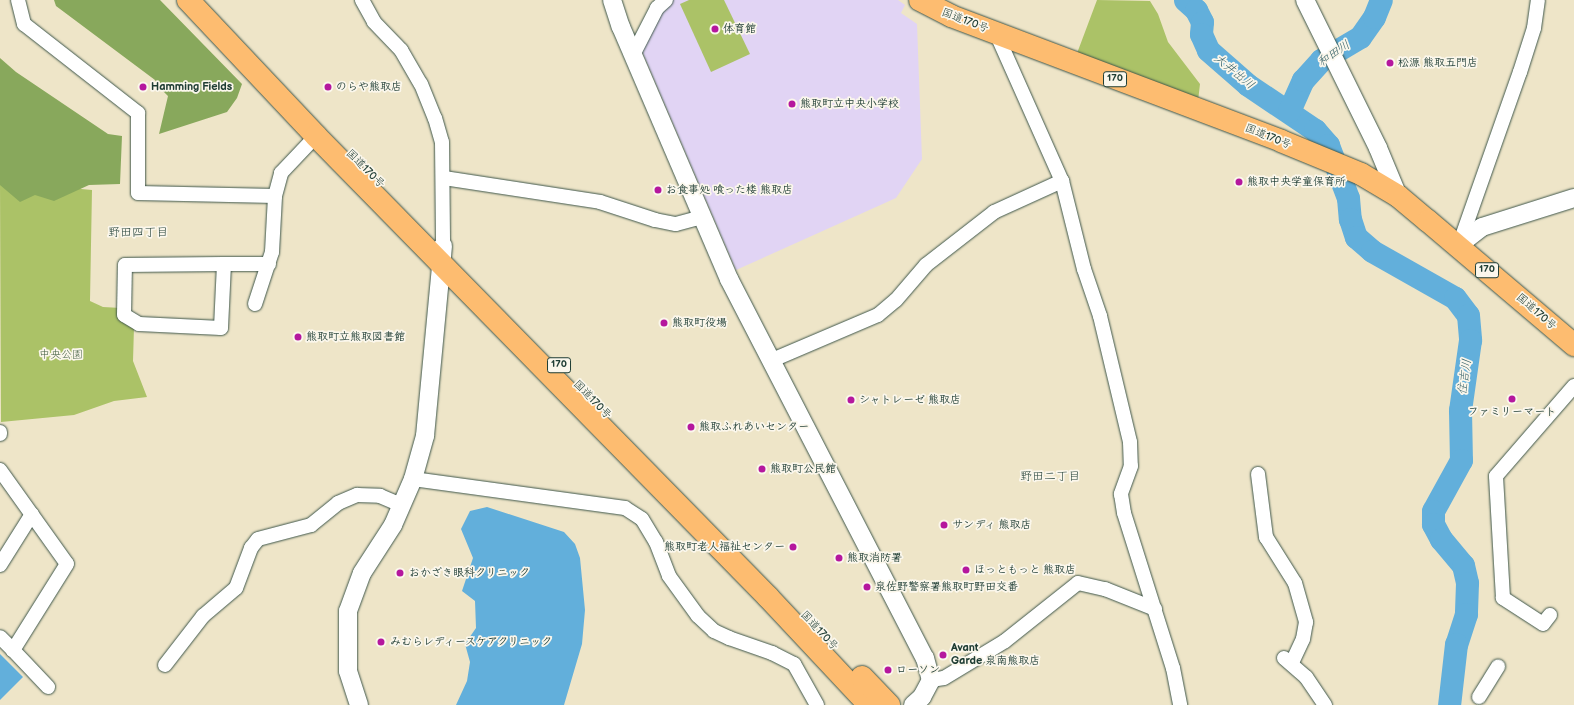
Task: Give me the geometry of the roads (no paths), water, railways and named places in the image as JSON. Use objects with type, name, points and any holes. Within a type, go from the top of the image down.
[{"type":"highway","name":"国道170号","points":[[188,0],[221,33],[316,136],[442,255],[889,705]]},
{"type":"highway","name":"国道170号","points":[[920,0],[932,8],[1361,174],[1398,196],[1458,245],[1574,345]]},
{"type":"highway","name":"国道170号","points":[[221,33],[266,70],[869,705]]},
{"type":"street","points":[[18,0],[24,24],[138,113],[138,193],[275,196]]},
{"type":"street","points":[[359,705],[348,671],[348,611],[362,573],[393,525],[413,479],[425,436],[442,255],[444,178],[442,142],[421,84],[401,50],[374,22],[362,0]]},
{"type":"street","points":[[612,0],[633,55],[729,279],[770,361],[925,658],[931,680],[922,697],[913,705]]},
{"type":"street","points":[[633,55],[657,8],[666,0]]},
{"type":"street","points":[[1305,0],[1378,148],[1398,196]]},
{"type":"street","points":[[1458,245],[1525,58],[1534,28],[1538,0]]},
{"type":"street","points":[[996,33],[1062,181],[1126,418],[1131,466],[1121,494],[1124,513],[1155,609],[1180,705]]},
{"type":"street","points":[[255,304],[269,264],[275,196],[280,173],[316,136]]},
{"type":"street","points":[[444,178],[600,202],[655,220],[676,224],[702,217]]},
{"type":"street","points":[[770,361],[878,315],[896,300],[926,265],[994,212],[1062,181]]},
{"type":"street","points":[[1458,245],[1482,227],[1574,198]]},
{"type":"street","points":[[224,264],[221,328],[139,324],[124,315],[125,265],[224,264],[269,264]]},
{"type":"street","points":[[1550,615],[1543,624],[1503,598],[1496,476],[1574,386]]},
{"type":"street","points":[[0,470],[67,564],[13,650]]},
{"type":"street","points":[[1258,474],[1266,537],[1295,583],[1306,622],[1304,639],[1288,661],[1306,677],[1325,705]]},
{"type":"street","points":[[413,479],[625,508],[642,519],[656,542],[669,576],[698,616],[714,630],[729,638],[772,653],[794,664],[817,705]]},
{"type":"street","points":[[165,665],[203,616],[236,588],[251,548],[258,539],[311,525],[338,503],[357,495],[380,496],[401,506]]},
{"type":"street","points":[[0,565],[32,514]]},
{"type":"street","points":[[931,680],[944,678],[1005,641],[1078,583],[1105,590],[1155,609]]},
{"type":"street","points":[[0,637],[48,687]]},
{"type":"street","points":[[1479,697],[1498,667]]},
{"type":"water","points":[[487,507],[564,532],[575,544],[580,558],[585,610],[582,644],[564,705],[456,705],[467,681],[470,662],[465,644],[476,628],[475,601],[462,591],[473,558],[461,529],[470,511]]},
{"type":"water","points":[[0,654],[23,677],[0,700]]},
{"type":"waterway","name":"住吉川","points":[[1185,0],[1196,10],[1202,22],[1201,34],[1208,50],[1248,85],[1315,130],[1328,145],[1348,198],[1350,219],[1356,237],[1372,251],[1455,298],[1468,315],[1470,340],[1460,410],[1461,460],[1433,511],[1433,524],[1441,539],[1463,565],[1467,583],[1466,614],[1456,644],[1449,705]]},
{"type":"waterway","name":"和田川","points":[[1289,111],[1303,80],[1321,60],[1360,37],[1374,17],[1381,0]]},
{"type":"place","name":"体育館","points":[[715,29]]},
{"type":"place","name":"松源 熊取五門店","points":[[1390,63]]},
{"type":"place","name":"Hamming Fields","points":[[143,87]]},
{"type":"place","name":"のらや熊取店","points":[[328,87]]},
{"type":"place","name":"熊取町立中央小学校","points":[[792,104]]},
{"type":"place","name":"熊取中央学童保育所","points":[[1239,182]]},
{"type":"place","name":"お食事処 喰った楼 熊取店","points":[[658,190]]},
{"type":"place","name":"熊取町役場","points":[[664,323]]},
{"type":"place","name":"熊取町立熊取図書館","points":[[298,337]]},
{"type":"place","name":"ファミリーマート","points":[[1512,399]]},
{"type":"place","name":"シャトレーゼ 熊取店","points":[[851,400]]},
{"type":"place","name":"熊取ふれあいセンター","points":[[691,427]]},
{"type":"place","name":"熊取町公民館","points":[[762,469]]},
{"type":"place","name":"サンディ 熊取店","points":[[944,525]]},
{"type":"place","name":"熊取町老人福祉センター","points":[[793,547]]},
{"type":"place","name":"熊取消防署","points":[[839,558]]},
{"type":"place","name":"ほっともっと 熊取店","points":[[966,570]]},
{"type":"place","name":"おかざき眼科クリニック","points":[[400,573]]},
{"type":"place","name":"泉佐野警察署熊取町野田交番","points":[[867,587]]},
{"type":"place","name":"みむらレディースケアクリニック","points":[[381,642]]},
{"type":"place","name":"Avant Garde 泉南熊取店","points":[[943,655]]},
{"type":"place","name":"ローソン","points":[[888,670]]},
{"type":"district","name":"野田四丁目","points":[[138,233]]},
{"type":"district","name":"野田二丁目","points":[[1050,477]]},
{"type":"water label","name":"大井出川","points":[[1234,72]]},
{"type":"park label","name":"中央公園","points":[[61,355]]}]
